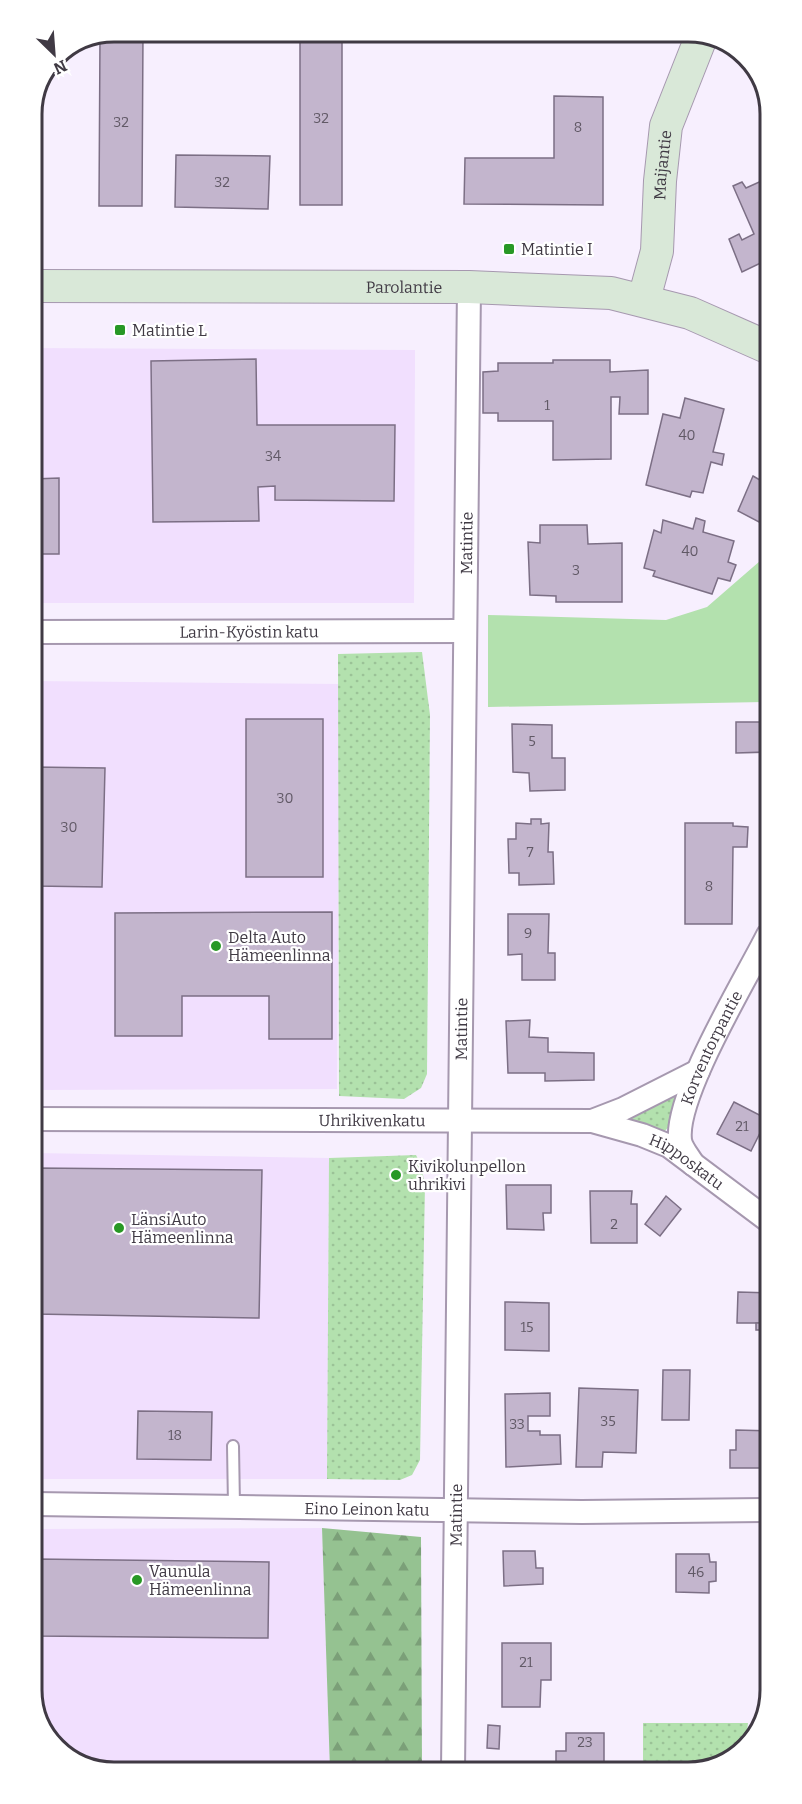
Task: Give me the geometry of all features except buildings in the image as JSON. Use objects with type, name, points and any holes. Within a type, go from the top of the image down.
[{"type":"main road","name":"Maijantie","points":[[644,299],[657,251],[660,181],[666,126],[699,43]]},
{"type":"main road","name":"Parolantie","points":[[42,286],[469,288],[601,292],[644,299],[690,313],[760,344]]},
{"type":"street","name":"Matintie","points":[[453,1762],[469,288]]},
{"type":"street","name":"Larin-Kyöstin katu","points":[[42,632],[464,631]]},
{"type":"street","name":"Korventorpantie","points":[[693,1164],[680,1142],[683,1111],[698,1071],[760,951]]},
{"type":"street","name":"Uhrikivenkatu","points":[[42,1119],[459,1123],[592,1121],[623,1109],[698,1071]]},
{"type":"street","name":"Hipposkatu","points":[[592,1121],[642,1135],[669,1146],[760,1214]]},
{"type":"street","name":"Eino Leinon katu","points":[[42,1504],[582,1512],[760,1510]]},
{"type":"lane","points":[[233,1446],[234,1506]]},
{"type":"shaded area","points":[[42,348],[415,350],[414,603],[42,603]]},
{"type":"shaded area","points":[[42,681],[340,684],[337,1089],[42,1090]]},
{"type":"shaded area","points":[[42,1153],[329,1158],[327,1479],[42,1479]]},
{"type":"shaded area","points":[[322,1528],[330,1762],[109,1762],[86,1757],[70,1747],[52,1726],[43,1700],[42,1529]]},
{"type":"green space","points":[[760,561],[760,702],[488,707],[488,615],[666,620],[707,607]]},
{"type":"green space","points":[[422,652],[430,715],[427,1074],[421,1088],[404,1099],[339,1096],[338,654]]},
{"type":"green space","points":[[675,1095],[672,1123],[664,1132],[625,1119]]},
{"type":"green space","points":[[416,1155],[421,1165],[425,1185],[420,1460],[412,1475],[400,1480],[327,1479],[329,1158]]},
{"type":"green space","points":[[322,1528],[421,1537],[422,1762],[330,1762]]},
{"type":"green space","points":[[643,1723],[748,1723],[747,1731],[739,1741],[720,1755],[702,1761],[643,1762]]},
{"type":"place","name":"Matintie I","points":[[509,249]]},
{"type":"place","name":"Matintie L","points":[[120,330]]},
{"type":"place","name":"Delta Auto Hämeenlinna","points":[[216,946]]},
{"type":"place","name":"Kivikolunpellon uhrikivi","points":[[396,1175]]},
{"type":"place","name":"LänsiAuto Hämeenlinna","points":[[119,1228]]},
{"type":"place","name":"Vaunula Hämeenlinna","points":[[137,1580]]}]
